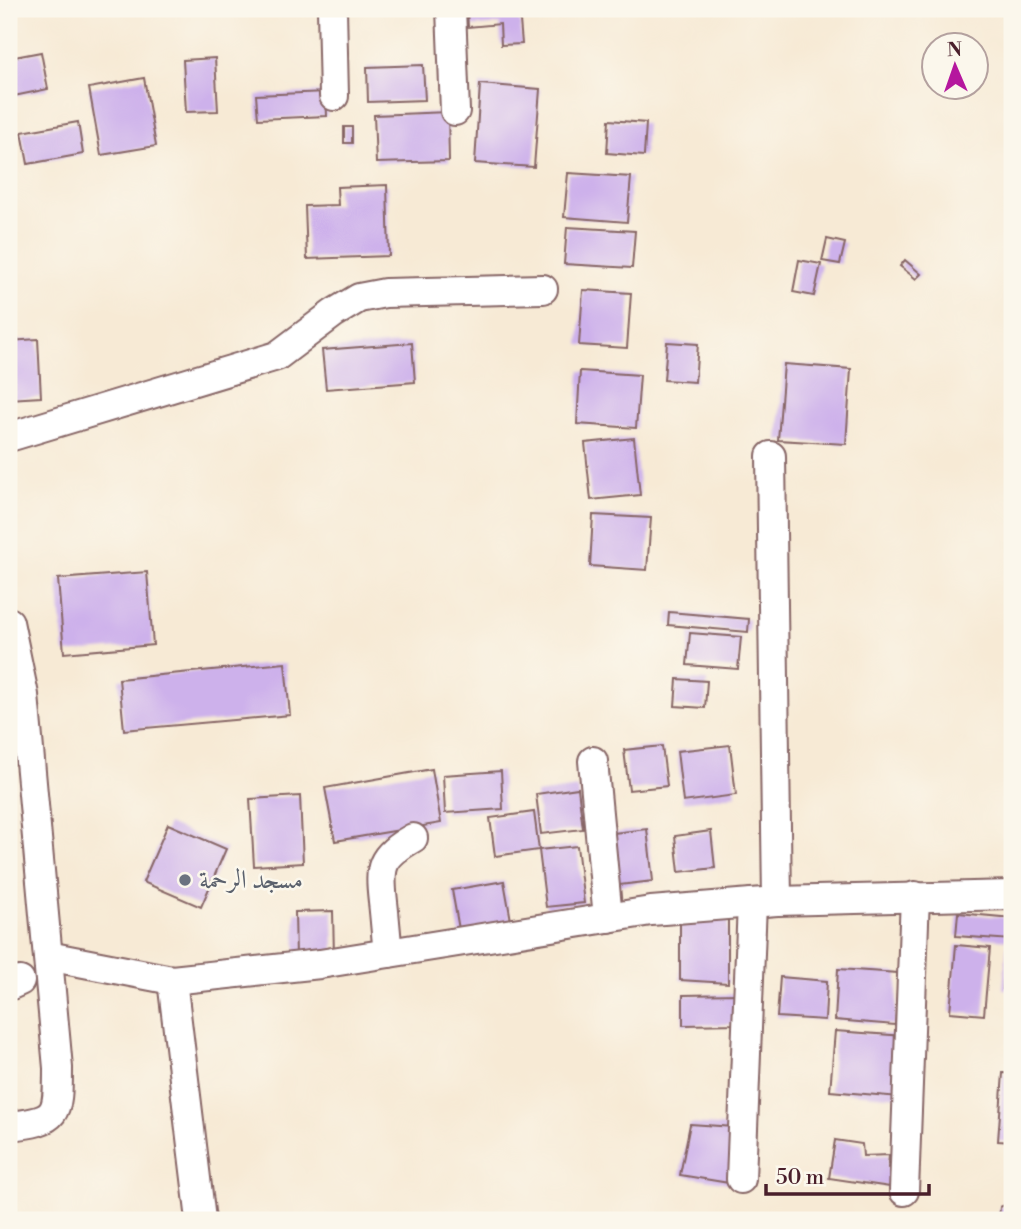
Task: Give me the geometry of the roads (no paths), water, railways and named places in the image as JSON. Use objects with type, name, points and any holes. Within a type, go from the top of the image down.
[{"type":"street","points":[[332,9],[334,96]]},
{"type":"street","points":[[451,9],[456,111]]},
{"type":"street","points":[[9,437],[277,356],[334,313],[359,298],[385,293],[543,289]]},
{"type":"street","points":[[741,1179],[765,902],[771,456]]},
{"type":"street","points":[[9,622],[24,695],[58,1068],[58,1100],[46,1120],[35,1124],[9,1126]]},
{"type":"street","points":[[593,761],[608,918]]},
{"type":"street","points":[[388,953],[380,875],[385,861],[396,848],[413,838]]},
{"type":"street","points":[[48,956],[172,980],[320,964],[651,911],[765,902],[1012,895]]},
{"type":"street","points":[[904,1191],[915,896]]},
{"type":"street","points":[[172,980],[201,1220]]},
{"type":"place","name":"مسجد الرحمة","points":[[185,880]]}]
